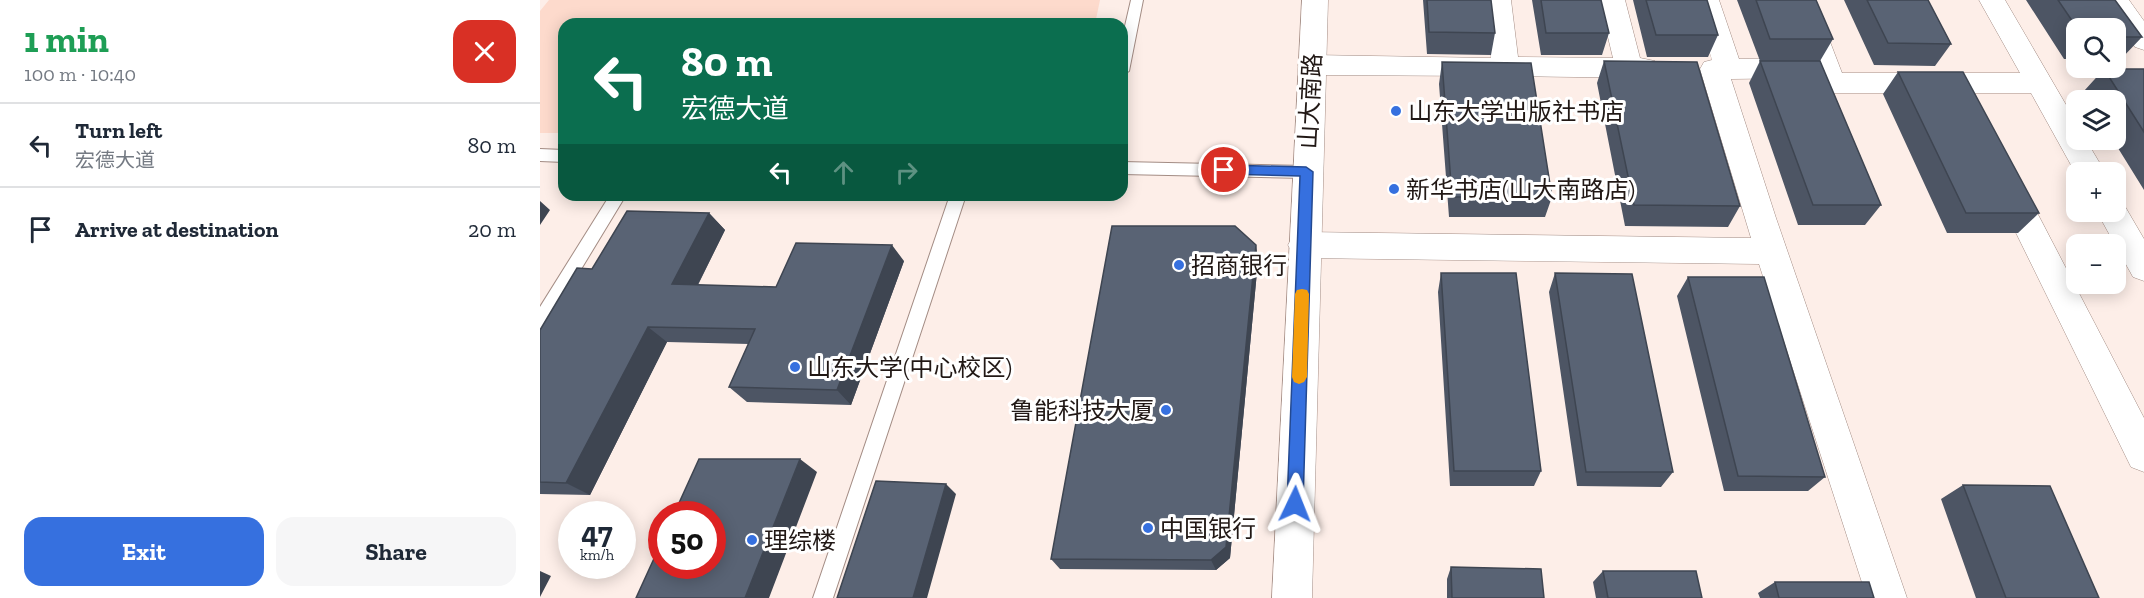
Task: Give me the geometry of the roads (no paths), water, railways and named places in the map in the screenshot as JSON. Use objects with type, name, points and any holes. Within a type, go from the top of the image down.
[{"type":"street","name":"山大南路","points":[[1292,598],[1306,172],[1315,0]]},
{"type":"street","points":[[1498,0],[1505,66]]},
{"type":"street","points":[[1612,0],[1629,68]]},
{"type":"street","points":[[1706,0],[1702,69],[1771,251],[1887,598]]},
{"type":"street","points":[[1801,0],[1832,83],[2040,83]]},
{"type":"street","points":[[1992,0],[2084,162]]},
{"type":"street","points":[[2116,0],[2144,41]]},
{"type":"street","points":[[1312,65],[1827,68]]},
{"type":"street","points":[[1956,83],[1972,115]]},
{"type":"street","points":[[1994,158],[2144,455]]},
{"type":"street","points":[[2118,222],[2144,268]]},
{"type":"street","points":[[1304,245],[1771,251]]},
{"type":"lane","points":[[1128,43],[1137,0]]},
{"type":"lane","points":[[540,155],[558,156]]},
{"type":"lane","points":[[1128,168],[1306,172]]},
{"type":"lane","points":[[540,322],[614,201]]},
{"type":"lane","points":[[823,598],[956,201]]},
{"type":"place","name":"山东大学出版社书店","points":[[1396,111]]},
{"type":"place","name":"新华书店(山大南路店)","points":[[1394,189]]},
{"type":"place","name":"招商银行","points":[[1179,265]]},
{"type":"place","name":"山东大学(中心校区)","points":[[795,367]]},
{"type":"place","name":"鲁能科技大厦","points":[[1166,410]]},
{"type":"place","name":"中国银行","points":[[1148,528]]},
{"type":"place","name":"理综楼","points":[[752,540]]}]
